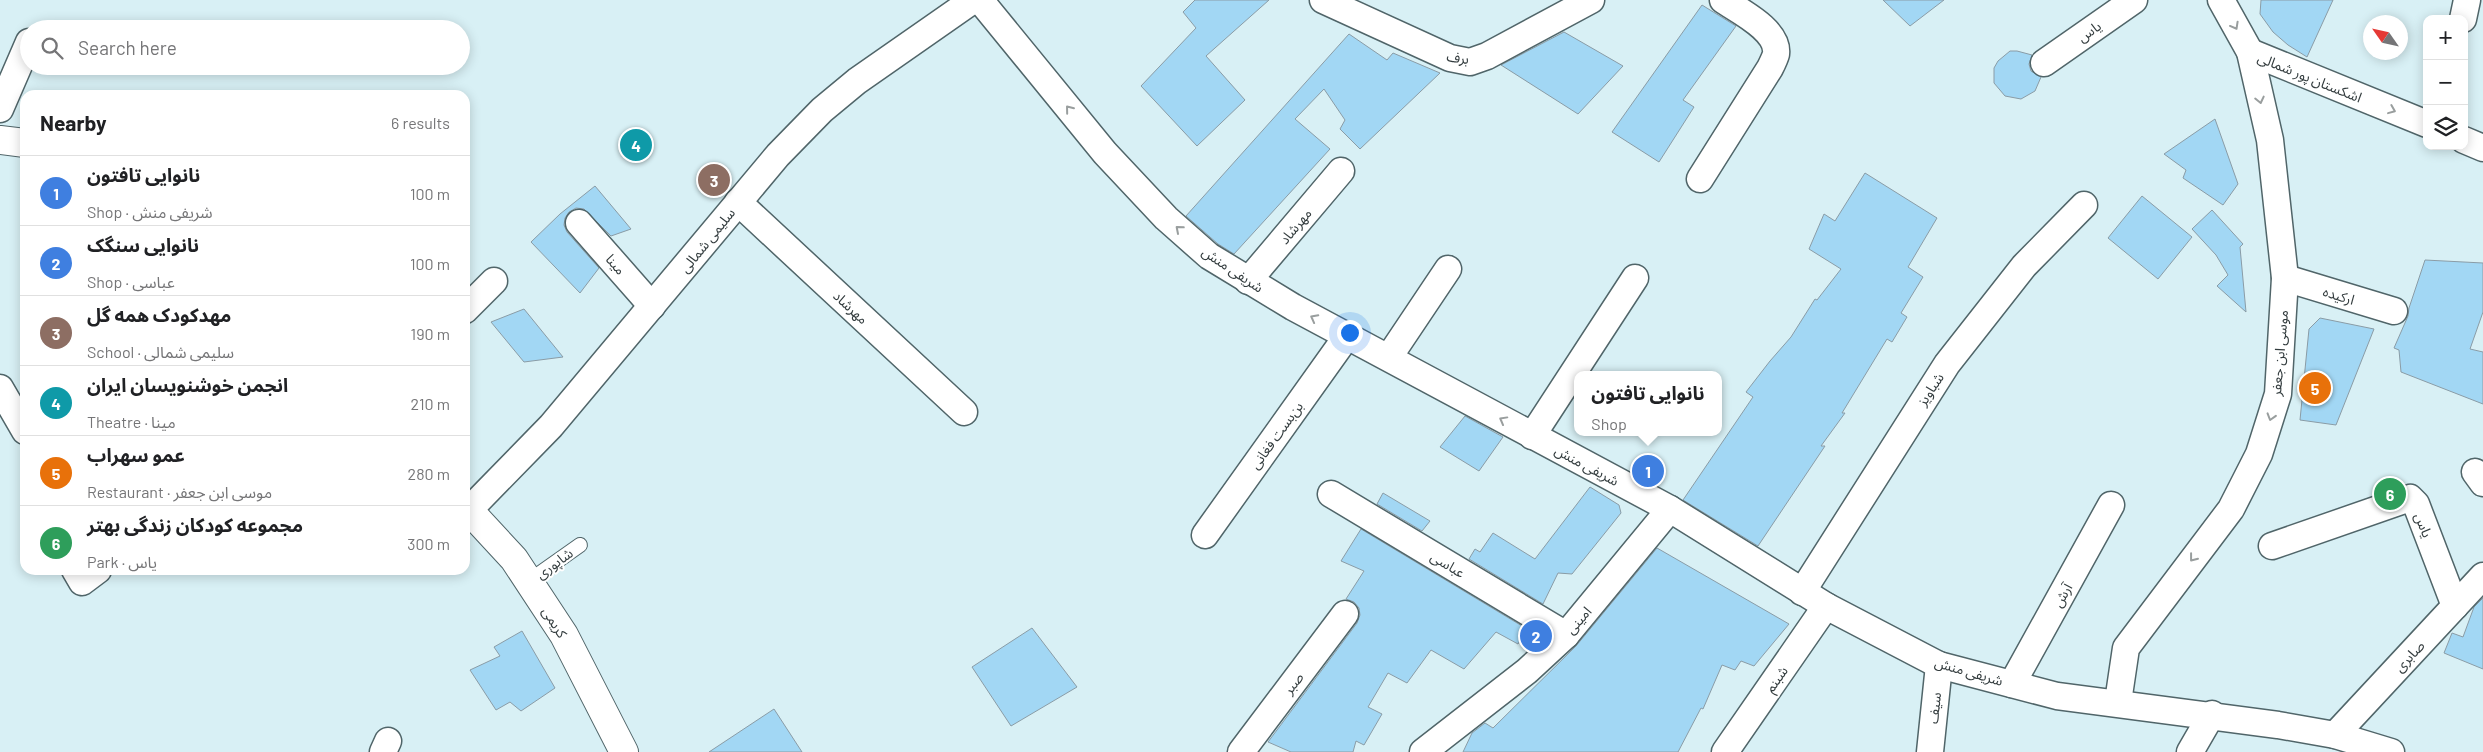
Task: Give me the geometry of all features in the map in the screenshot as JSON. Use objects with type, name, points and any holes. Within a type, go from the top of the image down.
[{"type":"main road","points":[[0,140],[20,142]]},
{"type":"main road","name":"کریمی","points":[[470,511],[514,559],[564,635],[624,752]]},
{"type":"street","name":"سلیمی شمالی","points":[[470,505],[551,426],[778,155],[836,98],[857,81],[973,0]]},
{"type":"street","name":"شریفی منش","points":[[980,0],[1105,153],[1166,218],[1209,256],[1248,281],[1347,336],[1670,508],[1826,606],[1939,664],[2057,696],[2212,714],[2391,752]]},
{"type":"street","name":"برف","points":[[1323,0],[1450,58],[1470,62],[1487,56],[1590,0]]},
{"type":"street","points":[[1700,179],[1770,68],[1776,54],[1775,46],[1767,30],[1723,0]]},
{"type":"street","name":"یاس","points":[[2044,63],[2134,0]]},
{"type":"street","name":"اشکستان پور شمالی","points":[[2220,0],[2250,52],[2423,122]]},
{"type":"street","points":[[2464,15],[2467,0]]},
{"type":"street","name":"موسی ابن جعفر","points":[[2118,702],[2126,648],[2231,508],[2259,454],[2278,394],[2285,278],[2270,140],[2250,52]]},
{"type":"street","points":[[0,110],[20,63]]},
{"type":"street","points":[[2468,142],[2483,148]]},
{"type":"street","name":"مهرشاد","points":[[1248,281],[1341,172]]},
{"type":"street","name":"مهرشاد","points":[[738,202],[964,412]]},
{"type":"street","name":"شباویز","points":[[1802,592],[1946,364],[2024,266],[2084,205]]},
{"type":"street","name":"مینا","points":[[579,223],[652,306]]},
{"type":"street","points":[[1389,357],[1448,269]]},
{"type":"street","points":[[1574,371],[1635,278]]},
{"type":"street","name":"ارکیده","points":[[2285,278],[2394,312]]},
{"type":"street","points":[[470,305],[494,281]]},
{"type":"street","name":"بن‌بست فغانی","points":[[1205,535],[1347,336]]},
{"type":"street","points":[[1532,436],[1574,372]]},
{"type":"street","points":[[0,388],[20,422]]},
{"type":"street","name":"عباسی","points":[[1331,494],[1566,635]]},
{"type":"street","name":"یاس","points":[[2272,546],[2410,498],[2416,504],[2455,606]]},
{"type":"street","name":"آرش","points":[[2012,684],[2111,505]]},
{"type":"street","name":"امینی","points":[[1423,752],[1527,671],[1566,635],[1670,508]]},
{"type":"street","points":[[78,575],[82,582],[91,575]]},
{"type":"street","name":"صابری","points":[[2348,743],[2455,606],[2483,576]]},
{"type":"street","name":"شبنم","points":[[1725,752],[1826,606]]},
{"type":"street","name":"صبر","points":[[1241,752],[1345,614]]},
{"type":"street","name":"سیف","points":[[1930,752],[1939,664]]},
{"type":"street","points":[[2190,752],[2212,714]]},
{"type":"lane","name":"شاپوری","points":[[529,581],[580,545]]},
{"type":"building","points":[[1195,0],[1269,0],[1206,56],[1245,100],[1197,146],[1141,86],[1196,28],[1183,12]]},
{"type":"building","points":[[1883,0],[1944,0],[1910,26]]},
{"type":"building","points":[[2261,0],[2333,0],[2307,57],[2288,45],[2273,32],[2260,14]]},
{"type":"building","points":[[1702,5],[1736,26],[1683,100],[1694,107],[1659,162],[1612,132]]},
{"type":"building","points":[[1564,32],[1623,66],[1578,114],[1501,65]]},
{"type":"building","points":[[1349,34],[1387,60],[1393,53],[1440,73],[1360,149],[1340,129],[1345,120],[1324,89],[1295,119],[1330,149],[1234,254],[1218,244],[1186,216]]},
{"type":"building","points":[[2010,51],[2032,55],[2029,64],[2031,71],[2041,77],[2035,91],[2021,99],[2005,96],[1994,83],[1994,68],[1998,61]]},
{"type":"building","points":[[2215,119],[2238,184],[2223,205],[2183,178],[2186,170],[2164,154]]},
{"type":"building","points":[[1865,173],[1937,218],[1908,267],[1923,277],[1901,313],[1907,317],[1892,342],[1887,339],[1842,413],[1845,413],[1821,446],[1825,446],[1758,546],[1683,500],[1753,397],[1746,392],[1791,337],[1815,299],[1817,300],[1841,269],[1809,249],[1824,214],[1835,221]]},
{"type":"building","points":[[595,186],[631,229],[611,236],[584,209],[576,208],[569,212],[565,218],[564,225],[567,232],[599,268],[580,293],[531,242],[560,214]]},
{"type":"building","points":[[2142,196],[2192,237],[2158,279],[2108,238]]},
{"type":"building","points":[[2212,210],[2243,244],[2240,247],[2246,312],[2217,286],[2228,275],[2216,255],[2192,229]]},
{"type":"building","points":[[2425,260],[2483,263],[2483,312],[2470,349],[2483,352],[2483,404],[2401,372],[2399,350],[2394,348],[2408,316]]},
{"type":"building","points":[[524,309],[563,357],[524,362],[491,322]]},
{"type":"building","points":[[2320,318],[2374,329],[2336,425],[2300,420],[2309,329]]},
{"type":"building","points":[[1465,416],[1503,437],[1479,471],[1440,447]]},
{"type":"building","points":[[1590,487],[1619,505],[1621,513],[1572,574],[1558,573],[1543,604],[1469,559],[1475,549],[1480,552],[1493,533],[1535,559]]},
{"type":"building","points":[[1383,493],[1430,521],[1422,531],[1377,504]]},
{"type":"building","points":[[1361,529],[1527,629],[1518,644],[1496,632],[1464,669],[1431,650],[1407,683],[1388,673],[1368,707],[1382,714],[1364,745],[1356,741],[1353,752],[1291,752],[1268,742],[1357,623],[1360,615],[1359,608],[1354,602],[1346,599],[1364,571],[1341,561]]},
{"type":"building","points":[[1657,548],[1789,624],[1754,666],[1741,661],[1735,670],[1722,665],[1703,709],[1701,708],[1678,752],[1463,752],[1472,733],[1485,723],[1493,728],[1576,646]]},
{"type":"building","points":[[2483,598],[2483,669],[2444,653],[2452,633],[2463,637],[2474,607]]},
{"type":"building","points":[[1032,628],[1077,687],[1011,726],[972,667]]},
{"type":"building","points":[[522,631],[555,688],[521,711],[510,702],[496,710],[470,670],[500,656],[494,647]]},
{"type":"building","points":[[774,709],[802,752],[709,752]]},
{"type":"place","name":"انجمن خوشنویسان ایران","points":[[636,145]]},
{"type":"place","name":"مهدکودک همه گل","points":[[714,180]]},
{"type":"place","name":"عمو سهراب","points":[[2315,388]]},
{"type":"place","name":"نانوایی تافتون","points":[[1648,471]]},
{"type":"place","name":"مجموعه کودکان زندگی بهتر","points":[[2390,494]]},
{"type":"place","name":"نانوایی سنگک","points":[[1536,636]]}]
